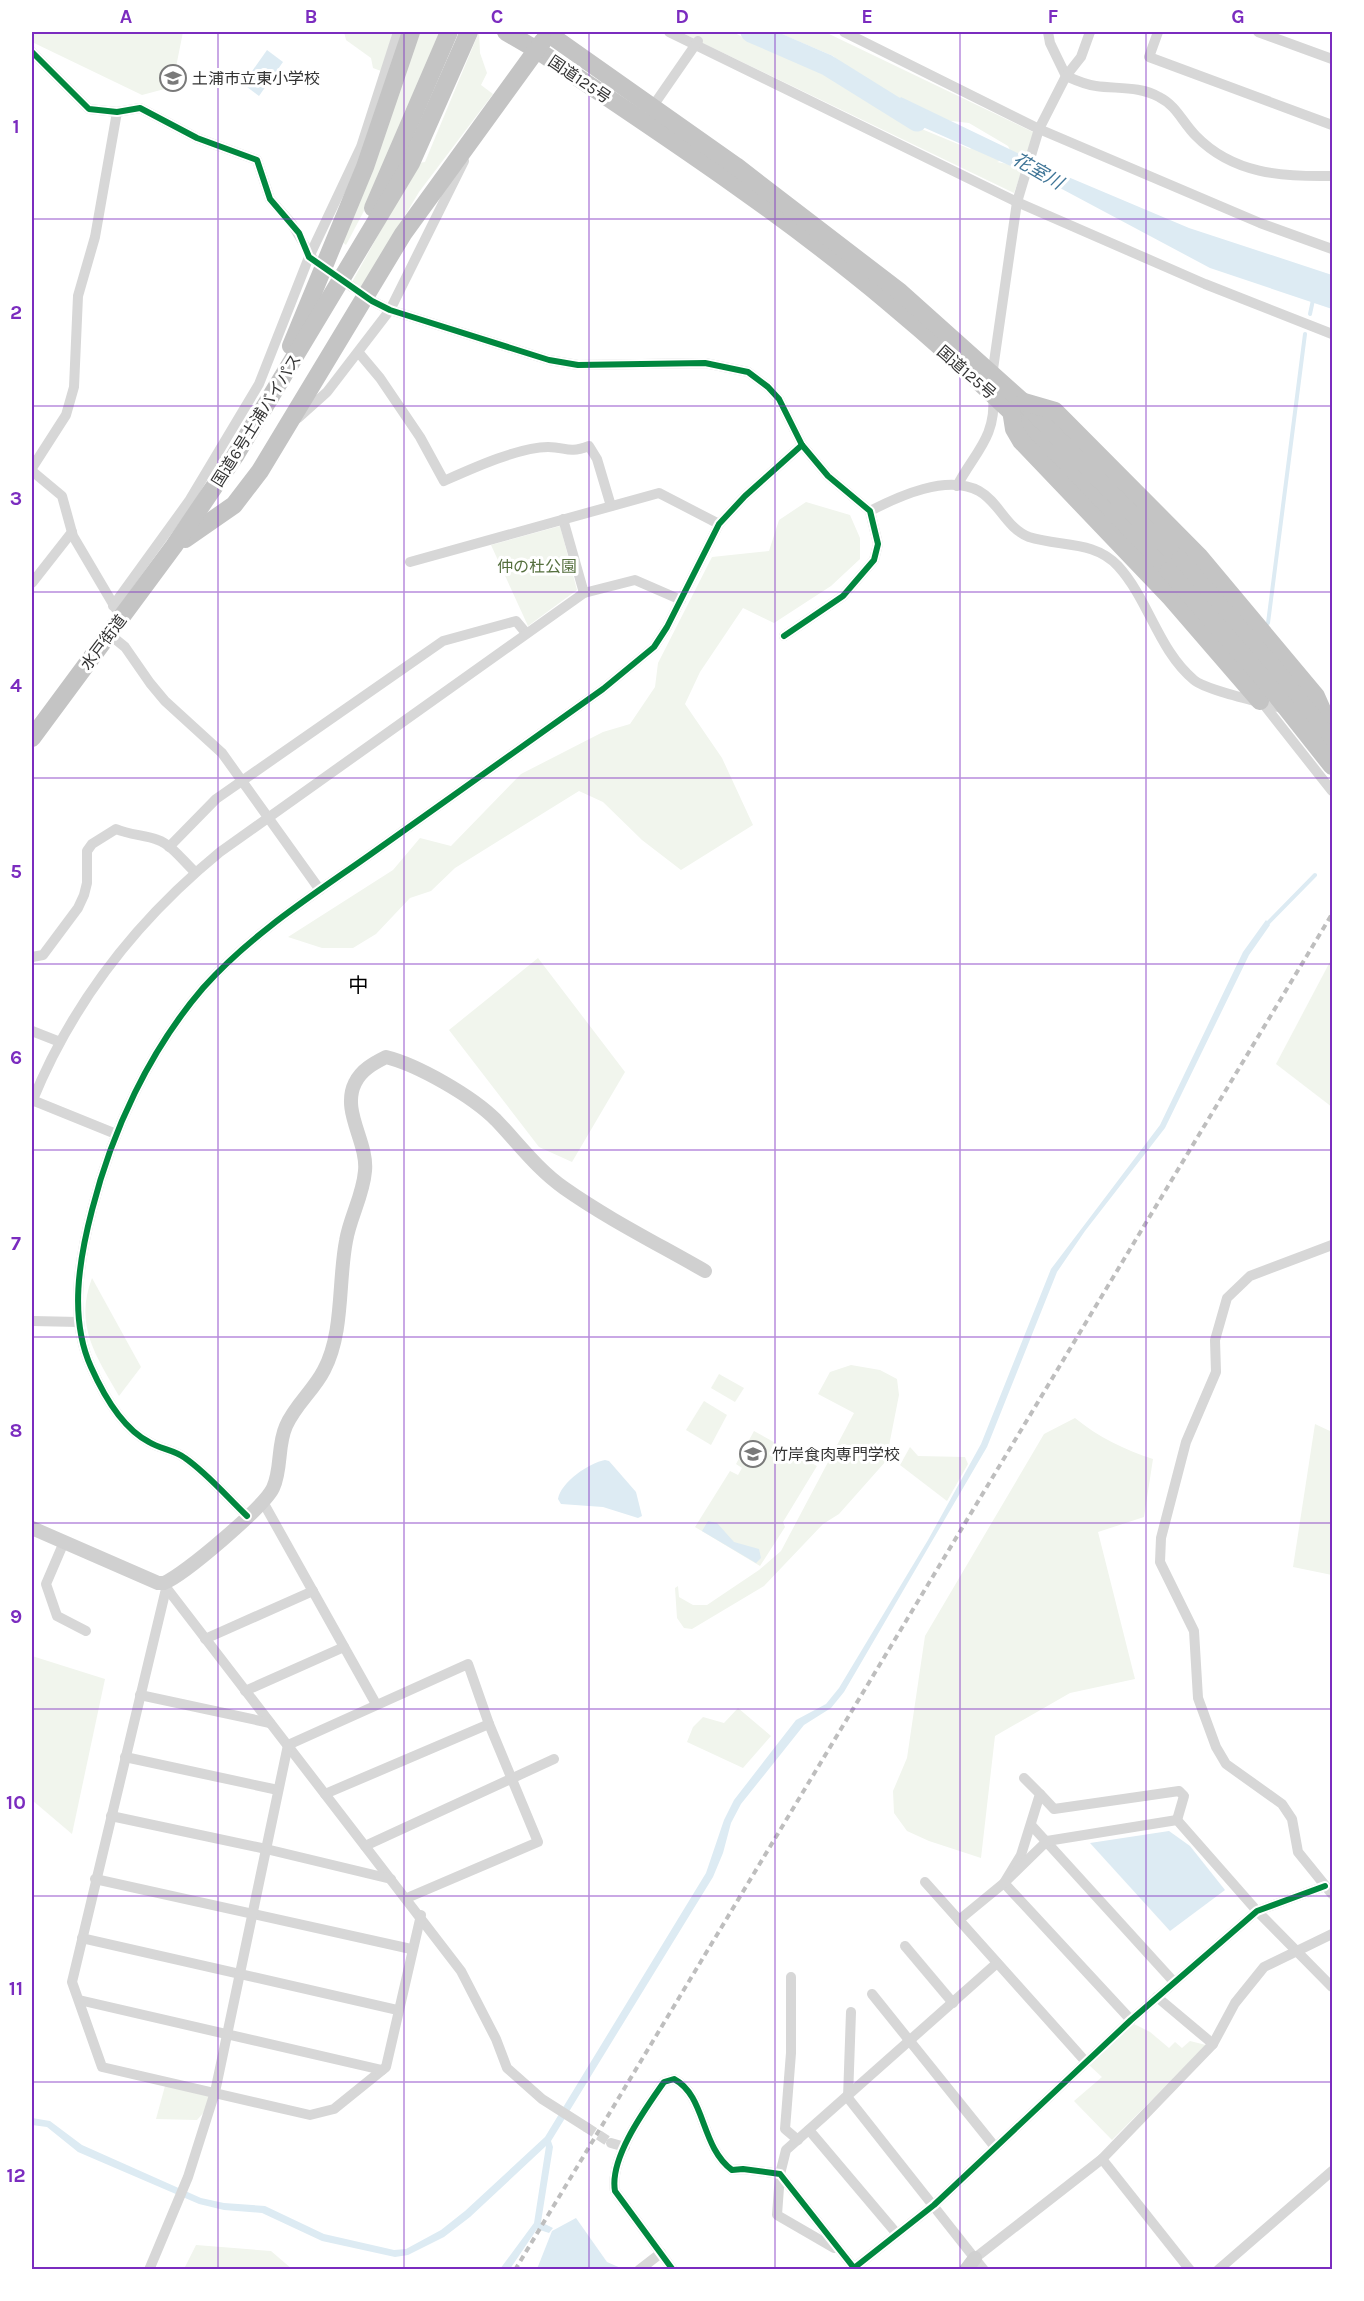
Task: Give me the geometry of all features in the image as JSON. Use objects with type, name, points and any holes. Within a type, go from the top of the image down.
[{"type":"highway","points":[[272,395],[364,166],[411,32]]},
{"type":"highway","name":"国道6号土浦バイパス","points":[[335,291],[449,32]]},
{"type":"highway","name":"国道6号土浦バイパス","points":[[174,546],[235,456],[411,163],[470,32]]},
{"type":"highway","name":"国道125号","points":[[506,32],[537,50],[718,172],[887,301],[993,394],[1017,406]]},
{"type":"highway","points":[[174,546],[234,505],[290,425],[403,234],[548,32]]},
{"type":"highway","name":"国道125号","points":[[548,32],[653,106],[890,285],[992,373],[1017,406],[1274,668],[1332,742]]},
{"type":"highway","points":[[1260,701],[1171,598],[1021,441],[1014,429],[1017,406],[1055,411],[1198,556],[1316,696],[1331,724]]},
{"type":"highway","name":"水戸街道","points":[[32,738],[109,634],[118,610],[174,546]]},
{"type":"highway","name":"国道125号","points":[[1174,566],[1332,766]]},
{"type":"street","points":[[117,112],[95,237],[81,277],[78,296],[74,387],[66,415],[32,469],[62,496],[72,532],[118,610],[189,501],[259,384],[309,256],[361,147],[398,32]]},
{"type":"street","points":[[669,32],[697,43],[1018,198],[1205,284],[1332,334]]},
{"type":"street","points":[[844,32],[1039,133],[1260,223],[1332,249]]},
{"type":"street","points":[[1048,32],[1050,43],[1066,76],[1094,86],[1129,88],[1157,95],[1173,104],[1190,130],[1207,148],[1229,162],[1272,173],[1332,176]]},
{"type":"street","points":[[957,486],[984,445],[994,409],[992,373],[1018,198],[1039,133],[1066,76],[1081,57],[1090,32]]},
{"type":"street","points":[[1158,32],[1149,57],[1332,125]]},
{"type":"street","points":[[1258,32],[1332,59]]},
{"type":"street","points":[[653,106],[697,43]]},
{"type":"street","points":[[32,52],[89,109],[117,112],[140,108],[197,138],[257,160],[270,200],[299,233],[309,256],[319,264]]},
{"type":"street","points":[[290,425],[327,392],[390,310],[480,128]]},
{"type":"street","points":[[372,301],[390,310],[549,360],[578,365],[705,363],[748,372],[768,387],[779,399],[802,445],[828,476],[870,511],[878,544],[874,560],[843,596],[784,636]]},
{"type":"street","points":[[359,352],[380,378],[420,437],[444,481],[503,458],[547,447],[572,452],[589,446],[597,459],[611,506]]},
{"type":"street","points":[[247,1516],[183,1456],[149,1443],[124,1421],[92,1368],[79,1322],[82,1255],[96,1192],[116,1134],[144,1074],[203,988],[272,924],[635,665],[654,647],[681,600],[719,524],[745,496],[802,445]]},
{"type":"street","points":[[870,511],[907,493],[929,487],[957,486],[979,491],[1015,530],[1028,536],[1093,549],[1105,555],[1129,580],[1164,645],[1195,681],[1331,724]]},
{"type":"street","points":[[410,561],[659,493],[719,524]]},
{"type":"street","points":[[563,519],[584,592]]},
{"type":"street","points":[[32,583],[72,532]]},
{"type":"street","points":[[116,1134],[32,1101],[60,1042],[82,1004],[120,950],[195,872],[268,816],[584,592],[635,580],[681,600]]},
{"type":"street","points":[[169,847],[216,799],[443,641],[516,621],[526,633]]},
{"type":"street","points":[[109,634],[125,647],[165,700],[222,753],[320,890]]},
{"type":"street","points":[[1260,701],[1332,791]]},
{"type":"street","points":[[32,957],[43,955],[78,908],[87,883],[87,851],[92,844],[116,830],[128,835],[158,840],[169,847],[195,872]]},
{"type":"street","points":[[32,1030],[60,1042]]},
{"type":"street","points":[[421,1915],[411,1949],[386,2067],[334,2109],[310,2115],[102,2067],[72,1982],[165,1586],[263,1502],[273,1489],[285,1427],[324,1371],[331,1350],[346,1237],[363,1187],[366,1167],[351,1102],[354,1083],[369,1066],[386,1057],[402,1061],[468,1097],[495,1119],[538,1167],[563,1187],[705,1271]]},
{"type":"street","points":[[673,2270],[615,2191],[615,2172],[625,2147],[637,2122],[664,2082],[674,2079],[685,2085],[711,2147],[722,2162],[732,2170],[744,2169],[780,2174],[854,2268],[934,2205],[1131,2020],[1257,1911],[1329,1890],[1298,1852],[1292,1819],[1282,1804],[1227,1764],[1215,1747],[1198,1698],[1194,1631],[1160,1562],[1161,1538],[1186,1442],[1216,1372],[1215,1340],[1227,1298],[1250,1276],[1332,1245]]},
{"type":"street","points":[[32,1321],[79,1322]]},
{"type":"street","points":[[263,1502],[376,1704]]},
{"type":"street","points":[[32,1528],[165,1586],[365,1846],[421,1915],[461,1971],[496,2039],[507,2068],[542,2099],[586,2127]]},
{"type":"street","points":[[64,1542],[46,1584],[57,1616],[86,1631]]},
{"type":"street","points":[[205,1639],[313,1591]]},
{"type":"street","points":[[245,1691],[344,1647]]},
{"type":"street","points":[[288,1745],[468,1664],[489,1724],[538,1842],[406,1898]]},
{"type":"street","points":[[140,1695],[270,1723]]},
{"type":"street","points":[[325,1794],[489,1724]]},
{"type":"street","points":[[149,2270],[188,2177],[215,2092],[288,1745]]},
{"type":"street","points":[[125,1757],[278,1790]]},
{"type":"street","points":[[365,1846],[554,1759]]},
{"type":"street","points":[[1024,1778],[1054,1809],[1179,1791],[1185,1796],[1177,1820]]},
{"type":"street","points":[[1004,1883],[1021,1856],[1040,1794]]},
{"type":"street","points":[[111,1816],[266,1849],[391,1879]]},
{"type":"street","points":[[959,1920],[1004,1883],[1047,1841],[1177,1820]]},
{"type":"street","points":[[1177,1820],[1257,1911],[1332,1987]]},
{"type":"street","points":[[1032,1826],[1174,1982]]},
{"type":"street","points":[[95,1880],[253,1912],[411,1949]]},
{"type":"street","points":[[925,1882],[1086,2062]]},
{"type":"street","points":[[1004,1883],[1131,2020]]},
{"type":"street","points":[[966,2270],[980,2264],[1102,2159],[1213,2044],[1235,2003],[1264,1967],[1332,1934]]},
{"type":"street","points":[[82,1938],[398,2010]]},
{"type":"street","points":[[905,1946],[953,2003]]},
{"type":"street","points":[[841,2251],[777,2214],[780,2174],[786,2150],[848,2098],[997,1963]]},
{"type":"street","points":[[790,1977],[790,2053],[785,2129],[798,2140]]},
{"type":"street","points":[[872,1995],[996,2147]]},
{"type":"street","points":[[1157,1997],[1213,2044]]},
{"type":"street","points":[[79,2000],[227,2032],[382,2070]]},
{"type":"street","points":[[851,2012],[848,2098],[980,2264]]},
{"type":"street","points":[[809,2130],[897,2234]]},
{"type":"street","points":[[611,2143],[625,2147]]},
{"type":"street","points":[[1102,2159],[1190,2270]]},
{"type":"street","points":[[1218,2270],[1332,2171]]},
{"type":"street","points":[[639,2270],[662,2253]]},
{"type":"green space","points":[[32,32],[183,32],[172,87],[142,95],[32,42]]},
{"type":"green space","points":[[344,32],[393,32],[381,71],[373,68],[371,58],[346,40]]},
{"type":"green space","points":[[416,32],[441,32],[365,209],[346,245],[341,241]]},
{"type":"green space","points":[[479,32],[480,53],[487,73],[481,85],[493,94],[419,192],[361,290],[351,284],[418,163],[425,162]]},
{"type":"green space","points":[[680,32],[732,32],[824,73],[912,125],[970,149],[974,145],[1003,160],[997,162],[1013,165],[1021,173],[1014,193]]},
{"type":"green space","points":[[777,32],[825,32],[1035,133],[1027,158],[1012,154],[1008,146],[969,123],[925,118],[863,81],[833,56]]},
{"type":"green space","points":[[806,502],[850,515],[860,538],[860,559],[831,586],[774,623],[743,608],[700,672],[685,704],[722,758],[753,825],[681,870],[642,840],[603,802],[579,791],[455,868],[431,891],[410,898],[376,934],[353,948],[322,948],[288,937],[393,870],[420,838],[451,846],[521,774],[603,732],[630,724],[655,687],[658,663],[712,557],[769,551],[779,520]]},
{"type":"green space","name":"仲の杜公園","points":[[560,526],[577,590],[528,626],[491,545]]},
{"type":"green space","points":[[538,958],[625,1072],[572,1162],[539,1147],[449,1030]]},
{"type":"green space","points":[[1332,958],[1332,1107],[1276,1064]]},
{"type":"green space","points":[[92,1278],[141,1367],[119,1396],[90,1340],[85,1311]]},
{"type":"green space","points":[[851,1365],[880,1370],[897,1379],[899,1395],[886,1461],[839,1514],[823,1524],[764,1586],[692,1629],[684,1628],[677,1618],[675,1588],[678,1586],[679,1597],[693,1605],[707,1605],[759,1570],[781,1551],[854,1413],[818,1394],[830,1372]]},
{"type":"green space","points":[[719,1374],[744,1388],[735,1402],[711,1388]]},
{"type":"green space","points":[[704,1401],[727,1415],[711,1445],[686,1430]]},
{"type":"green space","points":[[1075,1418],[1112,1442],[1153,1459],[1144,1517],[1098,1532],[1135,1679],[1070,1693],[995,1736],[981,1858],[929,1841],[907,1831],[894,1813],[893,1791],[907,1758],[925,1636],[1044,1434]]},
{"type":"green space","points":[[1315,1424],[1332,1432],[1332,1575],[1293,1567]]},
{"type":"green space","points":[[754,1431],[817,1466],[783,1522],[785,1527],[760,1566],[695,1527],[730,1471],[738,1475],[742,1468],[736,1464]]},
{"type":"green space","points":[[910,1447],[918,1456],[965,1457],[968,1464],[947,1501],[900,1465]]},
{"type":"green space","points":[[32,1656],[105,1679],[72,1834],[32,1800]]},
{"type":"green space","points":[[738,1708],[771,1736],[743,1768],[687,1742],[693,1727],[703,1717],[724,1723]]},
{"type":"green space","points":[[1134,2024],[1150,2032],[1169,2048],[1175,2042],[1182,2048],[1190,2041],[1206,2045],[1112,2140],[1074,2101],[1102,2077],[1089,2065]]},
{"type":"green space","points":[[165,2086],[211,2094],[204,2112],[197,2120],[156,2119]]},
{"type":"green space","points":[[196,2245],[271,2251],[292,2269],[184,2269]]},
{"type":"water","points":[[267,50],[283,62],[259,96],[243,84]]},
{"type":"water","points":[[901,97],[1061,174],[1189,228],[1332,275],[1332,309],[1210,268],[1060,188],[889,112]]},
{"type":"water","points":[[1266,920],[1270,925],[1249,955],[1165,1128],[1085,1231],[1057,1272],[987,1447],[844,1692],[831,1708],[804,1725],[741,1804],[731,1823],[723,1853],[713,1877],[551,2141],[553,2147],[541,2222],[553,2228],[549,2233],[537,2229],[510,2269],[500,2269],[534,2223],[546,2146],[470,2217],[444,2237],[408,2255],[395,2257],[322,2241],[262,2213],[224,2210],[199,2204],[78,2152],[47,2127],[32,2125],[32,2118],[50,2121],[82,2145],[201,2198],[224,2203],[265,2206],[324,2234],[394,2250],[406,2249],[441,2230],[465,2211],[545,2137],[706,1873],[724,1820],[734,1800],[796,1720],[826,1704],[839,1688],[928,1540],[981,1444],[1051,1269],[1160,1125],[1243,952]]},
{"type":"water","points":[[605,1460],[609,1461],[636,1492],[642,1516],[638,1518],[603,1507],[561,1504],[558,1499],[560,1493],[570,1480],[584,1469]]},
{"type":"water","points":[[708,1521],[717,1523],[734,1542],[759,1549],[761,1558],[756,1563],[702,1531]]},
{"type":"water","points":[[1169,1831],[1190,1846],[1225,1890],[1170,1931],[1090,1843]]},
{"type":"water","points":[[576,2218],[607,2262],[623,2269],[537,2269],[552,2231]]},
{"type":"waterway","name":"花室川","points":[[751,32],[827,65],[917,121]]},
{"type":"waterway","points":[[1310,314],[1313,300]]},
{"type":"waterway","points":[[1268,623],[1305,334]]},
{"type":"waterway","points":[[1265,926],[1315,875]]},
{"type":"tunnel","points":[[321,265],[369,299]]},
{"type":"tunnel","points":[[586,2127],[611,2143]]},
{"type":"railway","points":[[515,2270],[1332,914]]},
{"type":"cycle path","points":[[32,52],[89,109],[117,112],[140,108],[197,138],[257,160],[270,199],[299,233],[309,257],[372,301],[390,310],[549,360],[578,365],[705,363],[748,372],[768,387],[779,399],[802,445],[828,476],[870,511],[878,544],[874,560],[843,596],[784,636]]},
{"type":"cycle path","points":[[247,1516],[193,1464],[181,1455],[149,1442],[130,1428],[114,1409],[101,1388],[84,1348],[78,1309],[83,1249],[100,1180],[110,1151],[149,1065],[203,988],[241,950],[305,900],[603,689],[654,647],[667,627],[719,524],[745,496],[802,445]]},
{"type":"cycle path","points":[[673,2270],[615,2191],[615,2178],[623,2149],[639,2119],[664,2082],[674,2079],[692,2097],[714,2148],[732,2170],[743,2169],[780,2174],[854,2268],[934,2205],[1131,2020],[1257,1911],[1325,1886]]},
{"type":"place","name":"土浦市立東小学校","points":[[173,78]]},
{"type":"place","name":"竹岸食肉専門学校","points":[[753,1454]]},
{"type":"district","name":"中","points":[[358,985]]}]
